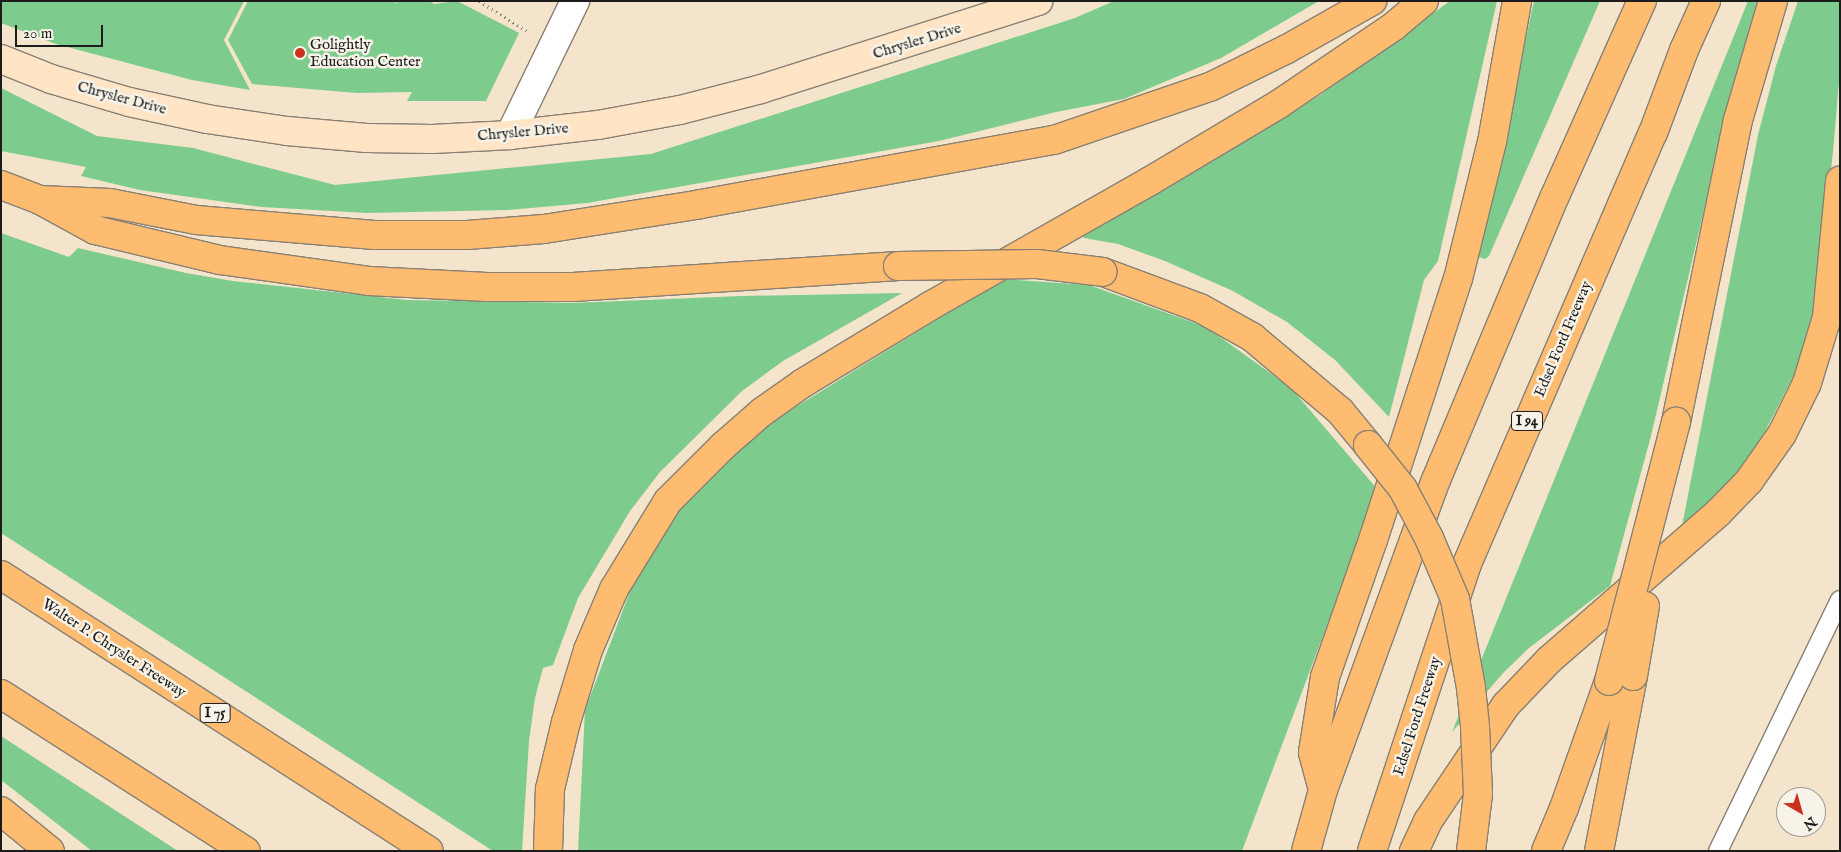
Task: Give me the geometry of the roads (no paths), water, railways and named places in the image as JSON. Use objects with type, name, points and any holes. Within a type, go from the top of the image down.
[{"type":"highway","points":[[40,200],[110,203],[196,220],[374,235],[467,235],[544,228],[701,204],[1054,140],[1210,87],[1287,49],[1372,1]]},
{"type":"highway","points":[[548,851],[550,789],[566,722],[588,650],[614,588],[668,501],[723,446],[762,412],[803,383],[930,306],[1150,181],[1278,104],[1394,26],[1424,1]]},
{"type":"highway","points":[[1323,790],[1313,752],[1325,677],[1373,540],[1458,279],[1492,142],[1517,1]]},
{"type":"highway","points":[[1306,851],[1323,790],[1436,480],[1555,196],[1642,1]]},
{"type":"highway","name":"Edsel Ford Freeway","points":[[1372,851],[1467,564],[1653,133],[1684,50],[1706,1]]},
{"type":"highway","points":[[1599,851],[1621,678],[1738,120],[1773,1]]},
{"type":"highway","points":[[1414,851],[1428,821],[1506,705],[1562,648],[1719,512],[1749,480],[1782,434],[1807,383],[1826,318],[1840,181]]},
{"type":"highway","points":[[1,185],[40,200],[95,230],[220,260],[369,281],[487,287],[573,287],[898,266],[1037,264],[1103,272],[1200,308],[1252,337],[1340,412],[1404,489],[1429,538],[1455,599],[1471,688],[1478,794],[1471,851]]},
{"type":"highway","name":"Walter P. Chrysler Freeway","points":[[1,575],[429,851]]},
{"type":"highway","points":[[1546,851],[1621,678]]},
{"type":"highway","points":[[1,694],[246,851]]},
{"type":"highway","points":[[1,811],[50,851]]},
{"type":"street","points":[[510,135],[575,1]]},
{"type":"street","name":"Chrysler Drive","points":[[1,59],[51,79],[128,102],[207,119],[287,131],[367,138],[432,139],[510,135],[598,125],[689,108],[761,89],[1038,1]]},
{"type":"lane","points":[[1718,851],[1840,600]]},
{"type":"place","name":"Golightly Education Center","points":[[300,53]]}]
